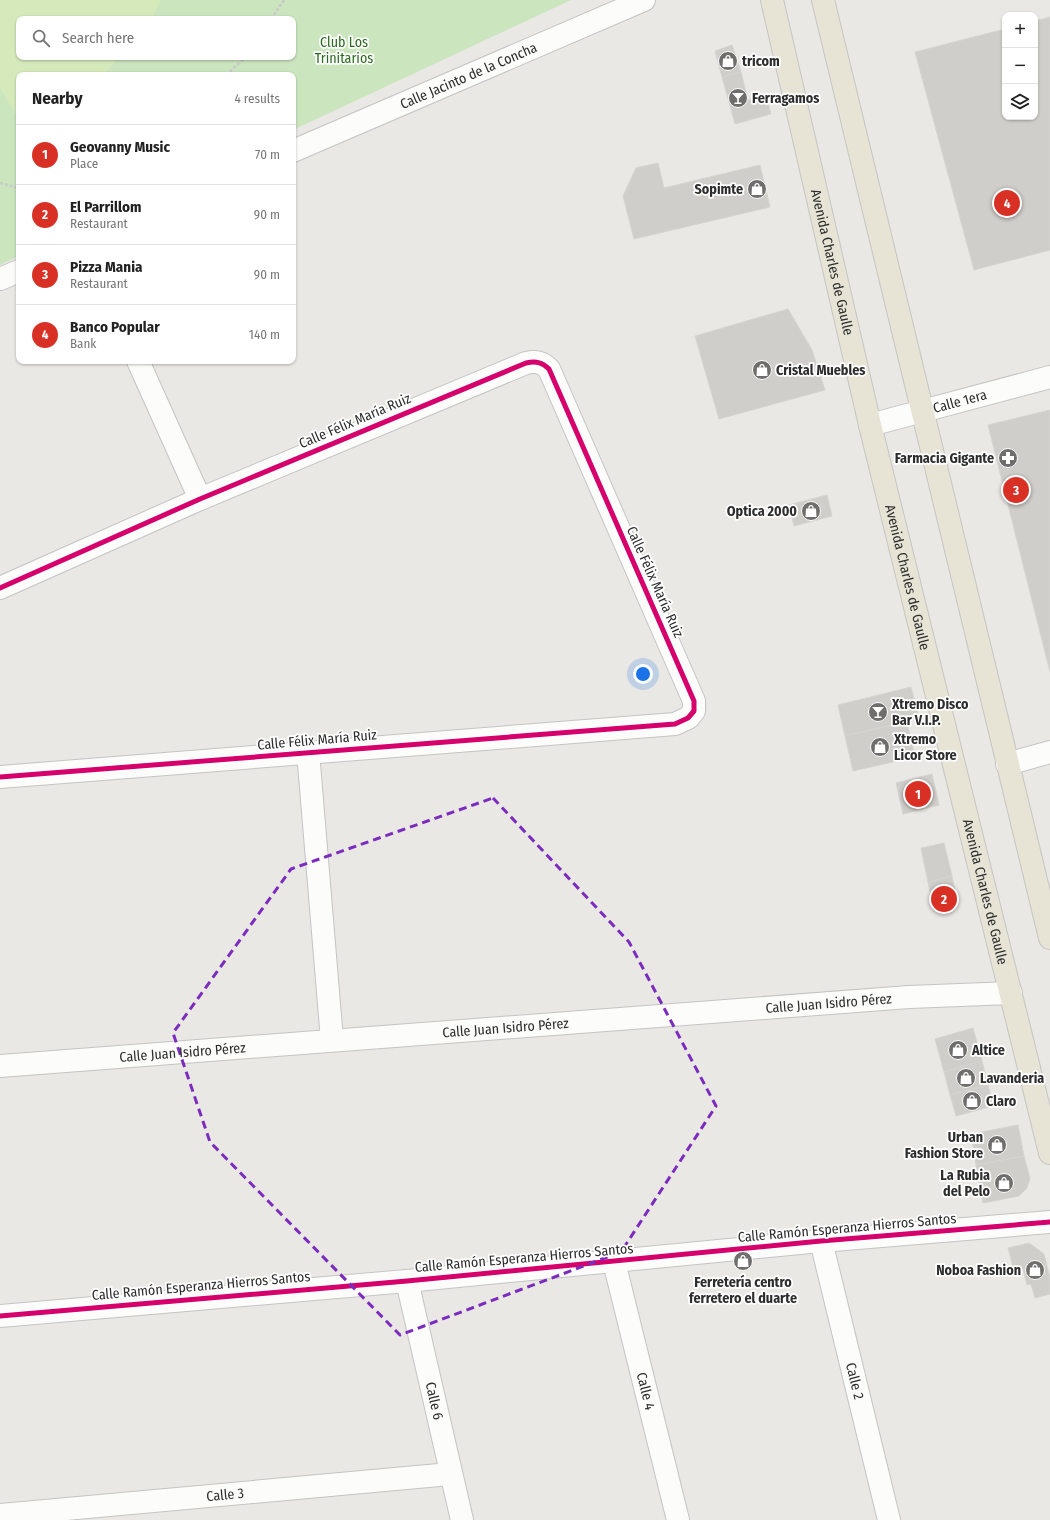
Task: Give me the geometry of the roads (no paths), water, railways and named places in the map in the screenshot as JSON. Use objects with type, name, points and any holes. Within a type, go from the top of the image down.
[{"type":"main road","name":"Avenida Charles de Gaulle","points":[[772,0],[870,425],[1050,1153]]},
{"type":"main road","points":[[823,0],[1050,938]]},
{"type":"street","name":"Calle Jacinto de la Concha","points":[[296,151],[644,0]]},
{"type":"street","points":[[0,279],[16,272]]},
{"type":"street","name":"Calle Félix María Ruiz","points":[[0,588],[200,499],[526,363],[535,361],[543,364],[549,369],[694,701],[694,711],[688,718],[674,724],[0,777]]},
{"type":"street","points":[[139,364],[200,499]]},
{"type":"street","name":"Calle 1era","points":[[870,425],[1050,377]]},
{"type":"street","name":"Calle Félix María Ruiz","points":[[308,752],[332,1040]]},
{"type":"street","points":[[1007,764],[1050,752]]},
{"type":"street","name":"Calle Juan Isidro Pérez","points":[[0,1066],[909,997],[1011,993]]},
{"type":"street","name":"Calle Ramón Esperanza Hierros Santos","points":[[0,1316],[407,1281],[821,1241],[1050,1222]]},
{"type":"street","name":"Calle 2","points":[[821,1241],[889,1520]]},
{"type":"street","name":"Calle 4","points":[[614,1262],[678,1520]]},
{"type":"street","name":"Calle 6","points":[[407,1281],[450,1474],[462,1520]]},
{"type":"street","name":"Calle 3","points":[[0,1515],[450,1474]]},
{"type":"place","name":"tricom","points":[[728,61]]},
{"type":"place","name":"Ferragamos","points":[[738,98]]},
{"type":"place","name":"Sopimte","points":[[757,189]]},
{"type":"place","name":"Banco Popular","points":[[1007,203]]},
{"type":"place","name":"Cristal Muebles","points":[[762,370]]},
{"type":"place","name":"Farmacia Gigante","points":[[1008,458]]},
{"type":"place","name":"Pizza Mania","points":[[1016,490]]},
{"type":"place","name":"Optica 2000","points":[[811,511]]},
{"type":"place","name":"Xtremo Disco Bar V.I.P.","points":[[878,712]]},
{"type":"place","name":"Xtremo Licor Store","points":[[880,747]]},
{"type":"place","name":"Geovanny Music","points":[[918,794]]},
{"type":"place","name":"El Parrillom","points":[[944,899]]},
{"type":"place","name":"Altice","points":[[958,1050]]},
{"type":"place","name":"Lavanderia","points":[[966,1078]]},
{"type":"place","name":"Claro","points":[[972,1101]]},
{"type":"place","name":"Urban Fashion Store","points":[[997,1145]]},
{"type":"place","name":"La Rubia del Pelo","points":[[1004,1183]]},
{"type":"place","name":"Ferretería centro ferretero el duarte","points":[[743,1261]]},
{"type":"place","name":"Noboa Fashion","points":[[1035,1270]]},
{"type":"park label","name":"Club Los Trinitarios","points":[[344,50]]}]
